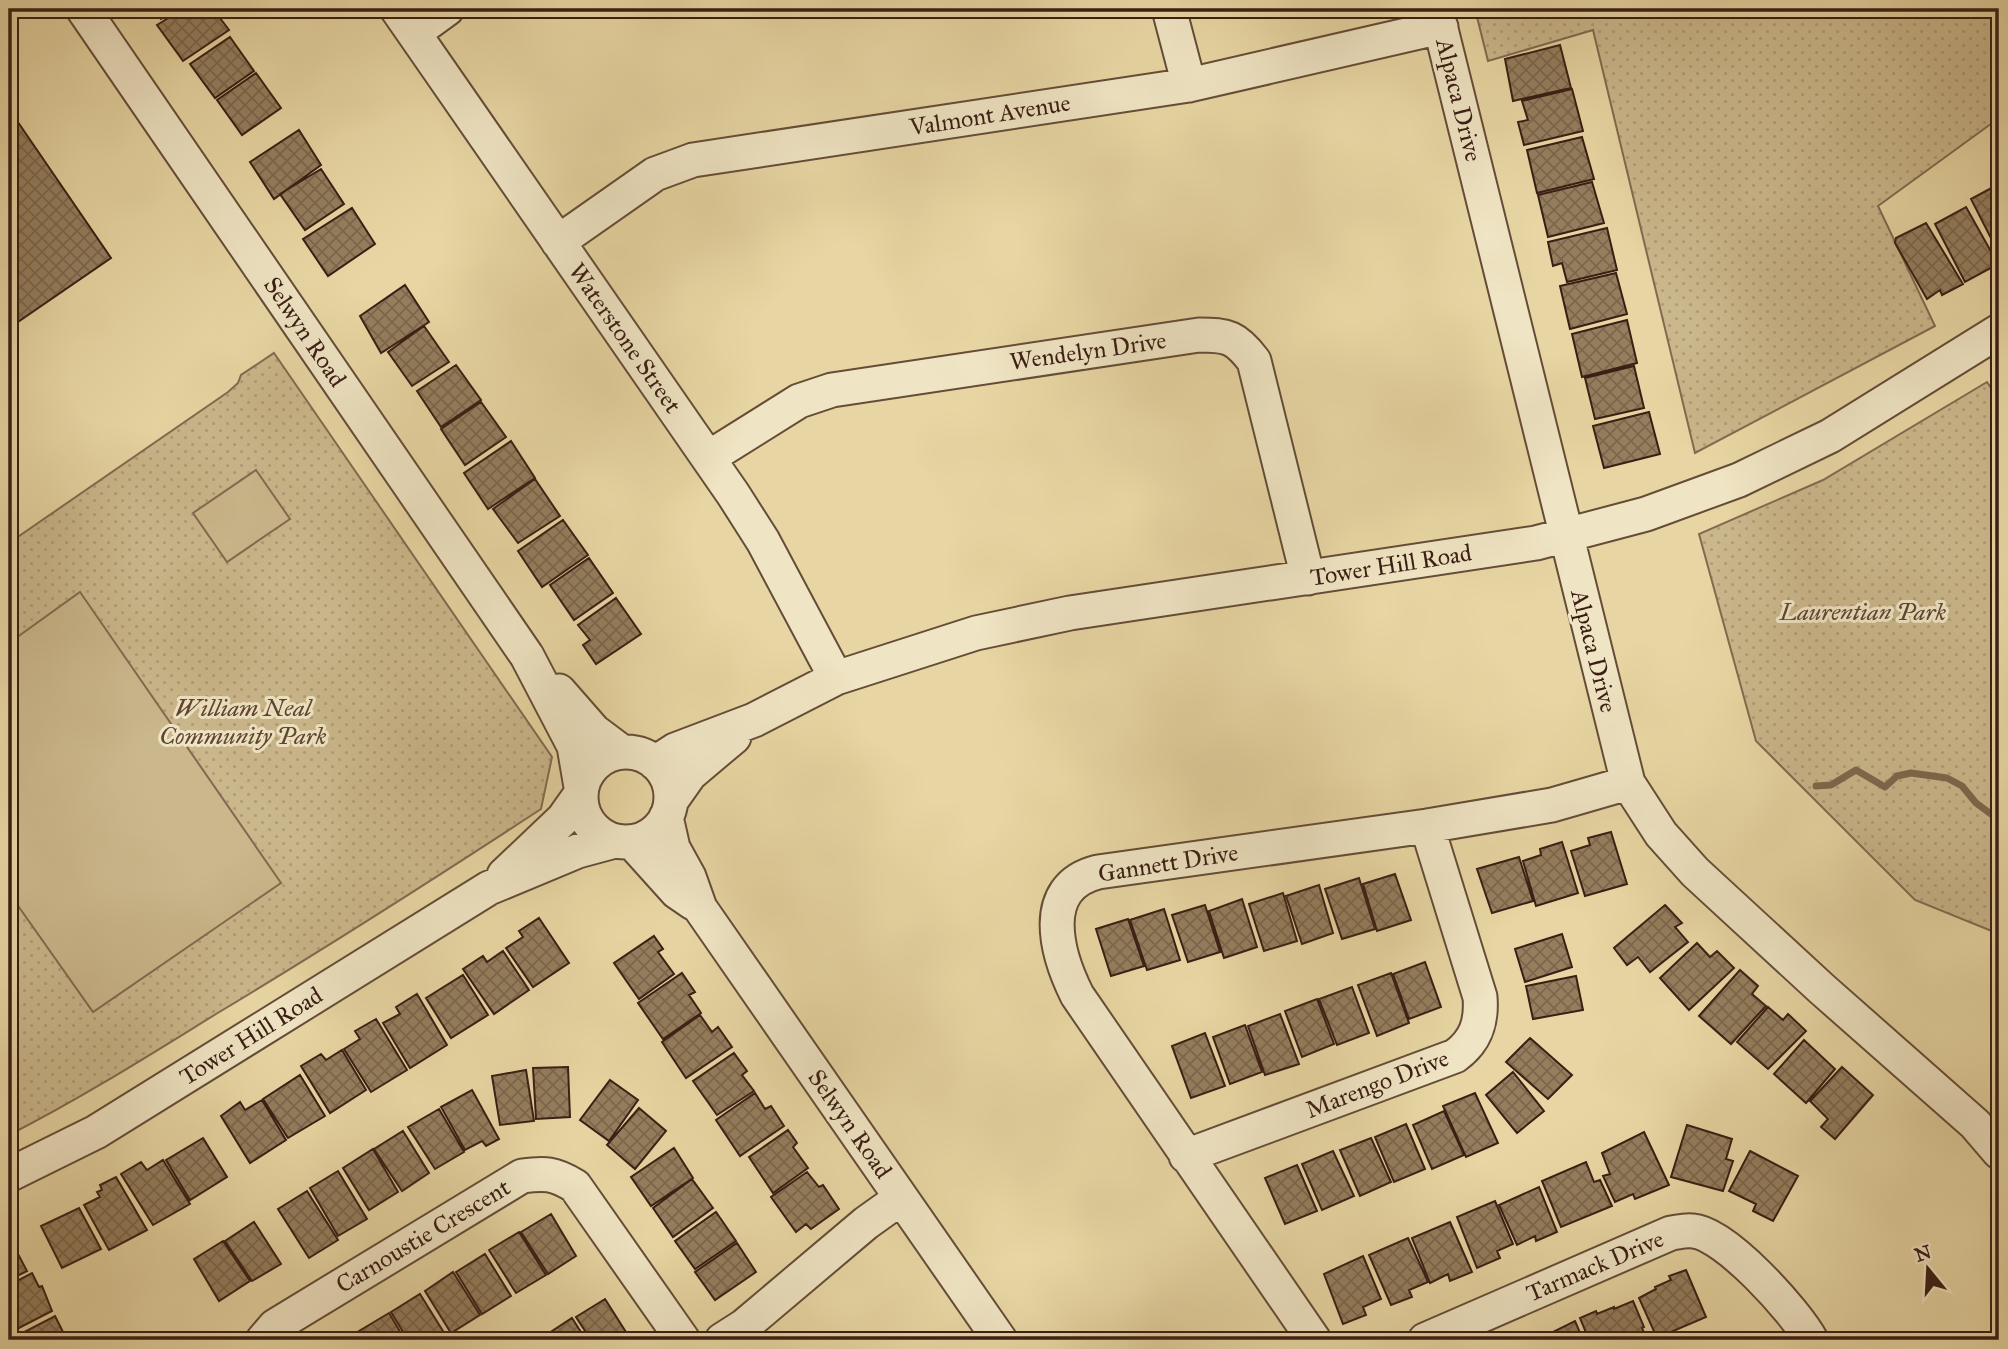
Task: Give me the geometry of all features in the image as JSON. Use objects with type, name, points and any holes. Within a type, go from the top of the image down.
[{"type":"street","name":"Selwyn Road","points":[[83,9],[527,656],[574,746],[581,791]]},
{"type":"street","points":[[405,21],[446,9]]},
{"type":"street","points":[[1169,9],[1189,85]]},
{"type":"street","name":"Valmont Avenue","points":[[558,242],[655,174],[693,160],[1227,78],[1439,18]]},
{"type":"street","name":"Alpaca Drive","points":[[1439,18],[1628,783],[1661,834],[1695,872],[1975,1124],[1999,1152]]},
{"type":"street","name":"Waterstone Street","points":[[405,21],[763,541],[836,678]]},
{"type":"street","name":"Tower Hill Road","points":[[655,763],[675,750],[754,720],[836,678],[976,633],[1070,613],[1535,543],[1646,514],[1700,495],[1786,458],[1869,413],[1999,331]]},
{"type":"street","name":"Wendelyn Drive","points":[[708,458],[799,401],[832,390],[1199,335],[1225,335],[1242,345],[1254,361],[1308,578]]},
{"type":"street","name":"Selwyn Road","points":[[527,656],[594,731],[622,752]]},
{"type":"street","name":"Tower Hill Road","points":[[668,809],[691,774],[754,720]]},
{"type":"street","points":[[622,752],[645,756],[655,763],[670,787],[668,809],[652,834],[624,842],[594,830],[586,819],[581,791],[587,774],[596,763],[622,752]]},
{"type":"street","name":"Gannett Drive","points":[[1314,1340],[1077,995],[1061,953],[1057,925],[1058,907],[1070,888],[1083,876],[1098,872],[1427,826],[1552,805],[1628,783]]},
{"type":"street","name":"Tower Hill Road","points":[[489,888],[563,819],[581,791]]},
{"type":"street","name":"Selwyn Road","points":[[668,809],[673,848],[689,877],[700,908],[1000,1340]]},
{"type":"street","name":"Marengo Drive","points":[[1186,1156],[1454,1056],[1466,1048],[1481,1016],[1480,997],[1427,826]]},
{"type":"street","name":"Selwyn Road","points":[[624,842],[677,891],[700,908]]},
{"type":"street","name":"Tower Hill Road","points":[[9,1175],[96,1132],[489,888],[578,851],[624,842]]},
{"type":"street","name":"Carnoustie Crescent","points":[[263,1340],[275,1326],[522,1176],[546,1173],[561,1177],[575,1186],[683,1340]]},
{"type":"street","points":[[722,1340],[744,1326],[866,1223],[901,1198]]},
{"type":"street","name":"Tarmack Drive","points":[[1425,1340],[1671,1233],[1694,1230],[1715,1239],[1749,1268],[1788,1306],[1811,1340]]},
{"type":"green space","points":[[1475,9],[1999,9],[1999,118],[1878,206],[1935,326],[1695,453],[1593,30],[1488,61]]},
{"type":"green space","name":"William Neal Community Park","points":[[274,353],[552,757],[541,809],[257,989],[88,1092],[9,1135],[9,543],[228,392],[238,383],[241,375]]},
{"type":"green space","name":"Laurentian Park","points":[[1987,382],[1999,400],[1999,934],[1915,900],[1756,741],[1699,534],[1823,480]]},
{"type":"green space","points":[[256,470],[290,519],[227,562],[193,513]]},
{"type":"green space","points":[[80,592],[281,883],[93,1012],[9,893],[9,643]]},
{"type":"building","points":[[154,9],[177,9],[161,19]]},
{"type":"building","points":[[183,9],[213,9],[229,30],[183,61],[157,25]]},
{"type":"building","points":[[230,37],[254,71],[215,98],[190,64]]},
{"type":"building","points":[[1560,45],[1571,88],[1513,101],[1505,59]]},
{"type":"building","points":[[256,73],[281,108],[242,135],[217,100]]},
{"type":"building","points":[[1572,89],[1583,131],[1524,145],[1518,122],[1528,120],[1522,101]]},
{"type":"building","points":[[11,112],[111,258],[9,328],[9,114]]},
{"type":"building","points":[[299,130],[321,165],[274,199],[250,162]]},
{"type":"building","points":[[1582,137],[1594,179],[1537,193],[1527,150]]},
{"type":"building","points":[[321,169],[344,204],[305,230],[280,194]]},
{"type":"building","points":[[1592,182],[1604,223],[1548,237],[1538,195]]},
{"type":"building","points":[[1999,184],[1999,243],[1994,244],[1971,199]]},
{"type":"building","points":[[1966,207],[1998,264],[1965,282],[1935,224]]},
{"type":"building","points":[[352,208],[375,244],[328,276],[303,239]]},
{"type":"building","points":[[1926,223],[1963,284],[1942,295],[1940,290],[1927,299],[1895,243],[1896,238]]},
{"type":"building","points":[[1607,228],[1617,270],[1567,282],[1562,263],[1553,266],[1548,242]]},
{"type":"building","points":[[1616,273],[1627,314],[1570,329],[1560,286]]},
{"type":"building","points":[[405,285],[429,322],[381,353],[360,316]]},
{"type":"building","points":[[1627,320],[1637,363],[1582,377],[1572,334]]},
{"type":"building","points":[[424,326],[449,362],[412,386],[388,352]]},
{"type":"building","points":[[456,365],[481,400],[441,427],[417,391]]},
{"type":"building","points":[[1634,366],[1644,408],[1595,419],[1585,378]]},
{"type":"building","points":[[481,402],[506,437],[465,465],[441,429]]},
{"type":"building","points":[[1649,412],[1660,454],[1604,468],[1593,426]]},
{"type":"building","points":[[511,441],[535,478],[488,509],[464,473]]},
{"type":"building","points":[[535,479],[560,516],[518,543],[493,509]]},
{"type":"building","points":[[563,520],[588,555],[542,587],[518,551]]},
{"type":"building","points":[[589,558],[613,593],[574,620],[550,585]]},
{"type":"building","points":[[616,598],[641,634],[596,664],[583,645],[590,640],[578,625]]},
{"type":"building","points":[[1611,832],[1627,884],[1585,896],[1571,851],[1590,845],[1588,838]]},
{"type":"building","points":[[1562,842],[1578,893],[1536,906],[1523,861],[1541,855],[1540,849]]},
{"type":"building","points":[[1519,857],[1533,901],[1492,913],[1477,869]]},
{"type":"building","points":[[1395,874],[1411,920],[1377,931],[1363,884]]},
{"type":"building","points":[[1359,878],[1375,929],[1342,939],[1325,889]]},
{"type":"building","points":[[1319,885],[1333,933],[1302,944],[1286,896]]},
{"type":"building","points":[[1283,893],[1297,941],[1264,951],[1249,904]]},
{"type":"building","points":[[1242,899],[1257,947],[1224,958],[1209,911]]},
{"type":"building","points":[[1205,905],[1220,952],[1188,962],[1172,915]]},
{"type":"building","points":[[1665,905],[1682,923],[1675,927],[1688,942],[1650,972],[1638,957],[1627,965],[1614,948]]},
{"type":"building","points":[[1164,909],[1180,960],[1147,970],[1130,920]]},
{"type":"building","points":[[539,918],[569,963],[533,987],[506,948],[523,937],[519,931]]},
{"type":"building","points":[[1128,919],[1144,966],[1111,976],[1096,929]]},
{"type":"building","points":[[1562,934],[1572,967],[1525,982],[1515,949]]},
{"type":"building","points":[[654,936],[663,949],[658,952],[674,974],[639,999],[614,963]]},
{"type":"building","points":[[1697,943],[1710,957],[1717,951],[1734,968],[1689,1010],[1660,978]]},
{"type":"building","points":[[503,951],[529,990],[494,1014],[463,969],[483,956],[487,962]]},
{"type":"building","points":[[1425,962],[1441,1007],[1409,1019],[1393,974]]},
{"type":"building","points":[[1740,970],[1758,986],[1752,994],[1766,1006],[1731,1044],[1699,1016]]},
{"type":"building","points":[[682,973],[695,992],[689,995],[701,1013],[663,1039],[638,1003]]},
{"type":"building","points":[[1391,973],[1409,1023],[1377,1036],[1358,985]]},
{"type":"building","points":[[463,975],[488,1015],[451,1038],[426,998]]},
{"type":"building","points":[[1576,976],[1583,1010],[1533,1019],[1526,986]]},
{"type":"building","points":[[1352,987],[1369,1033],[1337,1045],[1319,999]]},
{"type":"building","points":[[417,994],[447,1045],[410,1068],[383,1023],[400,1014],[396,1007]]},
{"type":"building","points":[[1317,999],[1334,1044],[1302,1057],[1285,1011]]},
{"type":"building","points":[[1768,1007],[1783,1020],[1788,1014],[1806,1031],[1768,1069],[1737,1042]]},
{"type":"building","points":[[1280,1014],[1299,1064],[1265,1075],[1248,1026]]},
{"type":"building","points":[[700,1015],[712,1032],[718,1027],[732,1047],[686,1078],[662,1042]]},
{"type":"building","points":[[376,1019],[407,1070],[371,1092],[344,1049],[360,1039],[355,1031]]},
{"type":"building","points":[[1245,1025],[1262,1072],[1230,1084],[1213,1037]]},
{"type":"building","points":[[1205,1033],[1225,1086],[1191,1098],[1172,1046]]},
{"type":"building","points":[[1530,1038],[1572,1075],[1548,1099],[1506,1062]]},
{"type":"building","points":[[1804,1040],[1835,1069],[1806,1103],[1774,1074]]},
{"type":"building","points":[[342,1050],[366,1090],[330,1113],[301,1066],[321,1054],[326,1060]]},
{"type":"building","points":[[734,1053],[747,1071],[742,1075],[754,1091],[717,1115],[693,1081]]},
{"type":"building","points":[[568,1067],[570,1117],[536,1119],[533,1068]]},
{"type":"building","points":[[1842,1067],[1873,1095],[1835,1139],[1821,1127],[1828,1119],[1810,1101]]},
{"type":"building","points":[[526,1070],[534,1121],[500,1125],[492,1076]]},
{"type":"building","points":[[1513,1072],[1544,1111],[1517,1133],[1486,1095]]},
{"type":"building","points":[[300,1075],[325,1116],[288,1138],[263,1099]]},
{"type":"building","points":[[610,1080],[638,1100],[609,1141],[580,1120]]},
{"type":"building","points":[[472,1090],[499,1139],[486,1146],[482,1141],[465,1150],[441,1107]]},
{"type":"building","points":[[755,1093],[765,1109],[771,1106],[784,1126],[740,1156],[716,1120]]},
{"type":"building","points":[[1475,1093],[1498,1143],[1466,1157],[1443,1106]]},
{"type":"building","points":[[262,1100],[286,1140],[250,1163],[221,1116],[240,1102],[245,1110]]},
{"type":"building","points":[[639,1108],[666,1131],[635,1169],[607,1145]]},
{"type":"building","points":[[439,1109],[464,1152],[435,1169],[408,1127]]},
{"type":"building","points":[[1444,1111],[1464,1155],[1432,1169],[1413,1125]]},
{"type":"building","points":[[1406,1124],[1425,1169],[1394,1182],[1375,1137]]},
{"type":"building","points":[[1687,1125],[1732,1139],[1726,1159],[1733,1161],[1723,1191],[1671,1177]]},
{"type":"building","points":[[788,1130],[797,1143],[793,1147],[808,1168],[773,1193],[749,1157]]},
{"type":"building","points":[[403,1131],[429,1173],[402,1191],[374,1149]]},
{"type":"building","points":[[1644,1132],[1669,1185],[1635,1199],[1633,1194],[1615,1202],[1603,1176],[1610,1174],[1602,1153]]},
{"type":"building","points":[[203,1138],[227,1177],[190,1200],[166,1160]]},
{"type":"building","points":[[1371,1138],[1391,1182],[1360,1196],[1340,1150]]},
{"type":"building","points":[[674,1148],[693,1178],[651,1206],[631,1177]]},
{"type":"building","points":[[373,1149],[398,1192],[369,1210],[343,1168]]},
{"type":"building","points":[[1333,1151],[1354,1196],[1322,1210],[1302,1164]]},
{"type":"building","points":[[1750,1151],[1798,1176],[1773,1221],[1753,1211],[1756,1204],[1729,1191]]},
{"type":"building","points":[[163,1160],[190,1204],[153,1225],[121,1174],[141,1162],[147,1170]]},
{"type":"building","points":[[1586,1162],[1594,1182],[1600,1180],[1612,1206],[1561,1227],[1542,1181]]},
{"type":"building","points":[[1297,1165],[1317,1211],[1285,1224],[1265,1178]]},
{"type":"building","points":[[338,1171],[367,1219],[338,1236],[310,1188]]},
{"type":"building","points":[[807,1172],[819,1187],[823,1185],[839,1209],[811,1229],[806,1224],[796,1232],[771,1197]]},
{"type":"building","points":[[116,1177],[147,1230],[109,1250],[84,1205],[100,1197],[97,1192],[102,1190],[100,1185]]},
{"type":"building","points":[[692,1179],[713,1208],[673,1237],[653,1208]]},
{"type":"building","points":[[1539,1187],[1557,1232],[1536,1241],[1535,1236],[1517,1245],[1499,1205]]},
{"type":"building","points":[[307,1191],[338,1240],[309,1258],[278,1209]]},
{"type":"building","points":[[1495,1201],[1513,1244],[1497,1251],[1500,1258],[1477,1268],[1457,1217]]},
{"type":"building","points":[[79,1208],[101,1249],[62,1268],[41,1226]]},
{"type":"building","points":[[716,1212],[736,1241],[695,1269],[675,1241]]},
{"type":"building","points":[[551,1214],[576,1256],[548,1274],[521,1232]]},
{"type":"building","points":[[254,1222],[281,1264],[252,1281],[225,1241]]},
{"type":"building","points":[[1450,1222],[1472,1272],[1450,1281],[1448,1274],[1430,1283],[1412,1238]]},
{"type":"building","points":[[519,1232],[546,1275],[516,1293],[489,1250]]},
{"type":"building","points":[[9,1237],[27,1271],[9,1280]]},
{"type":"building","points":[[1408,1238],[1428,1282],[1409,1290],[1412,1297],[1391,1305],[1369,1255]]},
{"type":"building","points":[[223,1241],[250,1281],[219,1301],[194,1259]]},
{"type":"building","points":[[737,1243],[756,1272],[715,1300],[695,1272]]},
{"type":"building","points":[[485,1254],[511,1296],[482,1314],[456,1272]]},
{"type":"building","points":[[1363,1256],[1381,1299],[1363,1307],[1366,1315],[1343,1324],[1324,1274]]},
{"type":"building","points":[[1686,1270],[1706,1317],[1657,1338],[1639,1298],[1671,1280],[1669,1276]]},
{"type":"building","points":[[453,1272],[480,1315],[451,1333],[425,1291]]},
{"type":"building","points":[[32,1273],[39,1287],[42,1286],[52,1311],[9,1333],[9,1285]]},
{"type":"building","points":[[420,1294],[446,1336],[439,1340],[408,1340],[391,1312]]},
{"type":"building","points":[[605,1299],[631,1340],[591,1340],[576,1317]]},
{"type":"building","points":[[1633,1301],[1647,1340],[1589,1340],[1580,1318]]},
{"type":"building","points":[[389,1313],[405,1340],[365,1340],[359,1331]]},
{"type":"building","points":[[55,1316],[67,1340],[9,1340]]},
{"type":"building","points":[[572,1318],[586,1340],[545,1340],[543,1337]]},
{"type":"building","points":[[1575,1321],[1583,1340],[1545,1340],[1543,1337]]},
{"type":"waterway","points":[[1816,786],[1831,785],[1856,770],[1885,787],[1897,776],[1911,773],[1947,778],[1962,786],[1976,803],[1999,820]]}]
